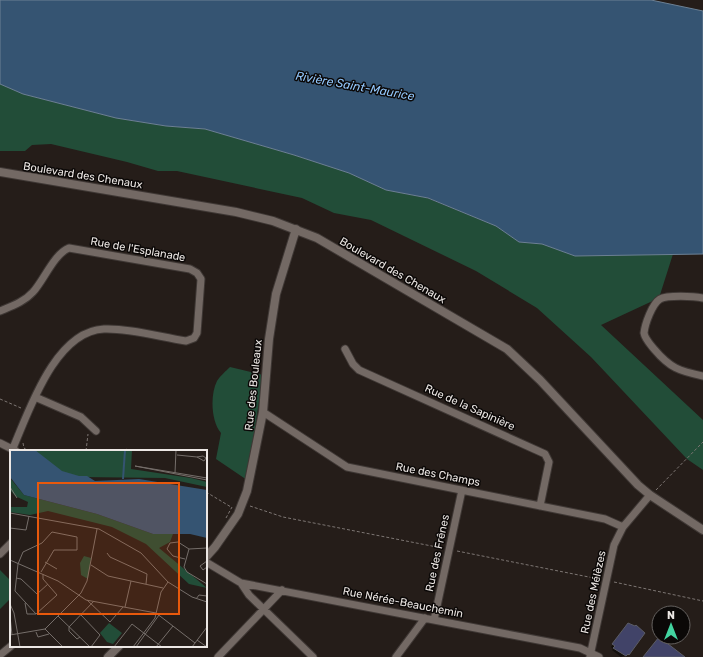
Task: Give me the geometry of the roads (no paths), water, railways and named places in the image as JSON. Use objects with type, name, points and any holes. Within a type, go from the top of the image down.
[{"type":"street","name":"Boulevard des Chenaux","points":[[0,172],[236,212],[273,221],[296,229],[346,255],[513,353],[582,424],[633,480],[650,495],[703,530]]},
{"type":"street","name":"Rue des Bouleaux","points":[[207,556],[215,547],[243,502],[263,412],[274,307],[282,272],[296,229]]},
{"type":"street","name":"Rue de l'Esplanade","points":[[0,311],[27,297],[38,285],[60,255],[69,248],[190,269],[197,273],[201,279],[197,333],[194,338],[186,341],[111,329],[94,331],[79,338],[65,350],[48,372],[36,397],[15,450]]},
{"type":"street","points":[[703,298],[666,298],[659,300],[655,304],[644,333],[646,340],[669,365],[682,371],[703,376]]},
{"type":"street","name":"Rue de la Sapinière","points":[[345,348],[353,364],[359,370],[545,454],[550,462],[540,506]]},
{"type":"street","points":[[36,397],[81,417],[96,431]]},
{"type":"street","name":"Rue des Champs","points":[[263,412],[344,466],[605,519],[623,527]]},
{"type":"street","points":[[0,443],[15,450]]},
{"type":"street","name":"Rue des Frênes","points":[[434,620],[462,490]]},
{"type":"street","name":"Rue des Mélèzes","points":[[591,655],[609,561],[614,545],[623,527],[650,495]]},
{"type":"street","points":[[0,554],[10,544]]},
{"type":"street","name":"Rue Nérée-Beauchemin","points":[[207,563],[241,583],[580,648],[591,655],[599,657]]},
{"type":"street","points":[[241,583],[263,610],[313,657]]},
{"type":"street","points":[[218,657],[282,590]]},
{"type":"street","points":[[396,657],[425,618]]},
{"type":"street","points":[[0,655],[10,647]]},
{"type":"street","points":[[108,657],[118,647]]},
{"type":"water","name":"Rivière Saint-Maurice","points":[[0,0],[651,0],[703,11],[703,254],[575,256],[542,244],[519,242],[496,226],[428,198],[386,190],[349,173],[294,155],[205,129],[166,126],[116,118],[23,94],[0,84]]}]
